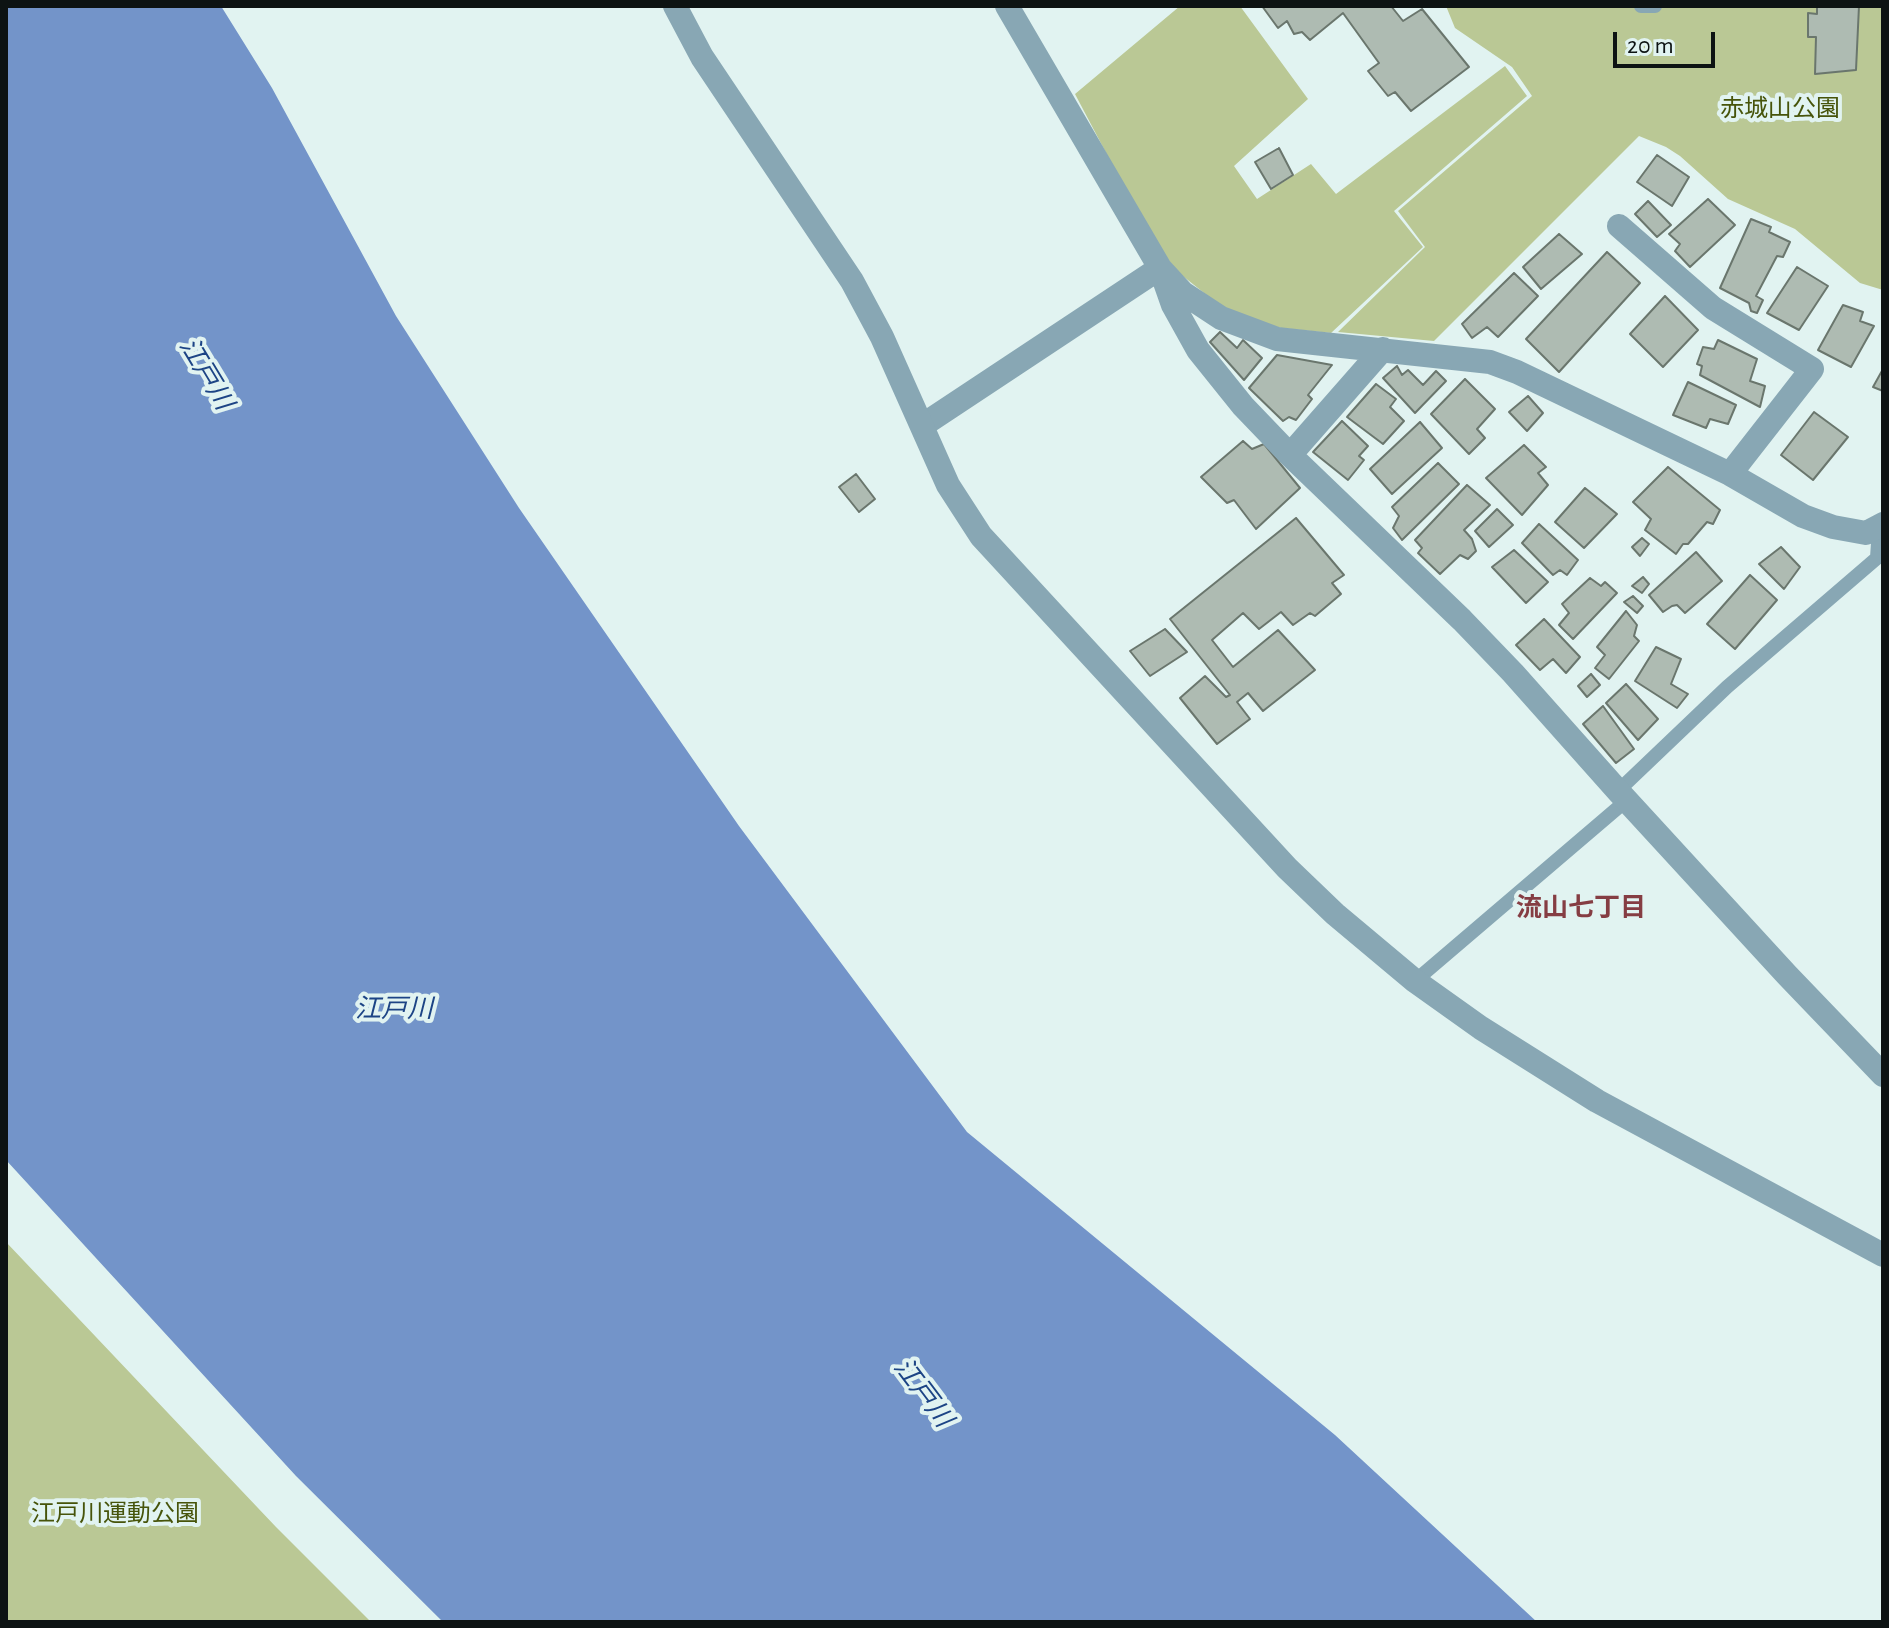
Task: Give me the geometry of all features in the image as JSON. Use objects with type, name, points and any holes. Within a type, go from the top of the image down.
[{"type":"street","points":[[675,6],[702,57],[852,281],[923,425],[948,485],[981,536],[1277,857],[1335,914],[1415,981],[1481,1028],[1597,1101],[1883,1255]]},
{"type":"street","points":[[1007,6],[1160,268],[1173,305],[1198,350],[1243,406],[1513,673],[1787,975],[1883,1075]]},
{"type":"street","points":[[1619,226],[1713,308],[1812,369],[1730,474]]},
{"type":"street","points":[[923,425],[1160,268]]},
{"type":"street","points":[[1160,268],[1183,293],[1221,318],[1277,339],[1490,362],[1730,474],[1803,516],[1833,527],[1866,533],[1881,526]]},
{"type":"street","points":[[1290,455],[1383,349]]},
{"type":"lane","points":[[1641,6],[1655,6]]},
{"type":"lane","points":[[1415,981],[1622,795],[1727,687],[1877,558],[1881,526]]},
{"type":"green space","points":[[1180,6],[1240,6],[1308,99],[1234,166],[1257,199],[1311,164],[1336,194],[1505,66],[1527,96],[1394,211],[1423,247],[1331,333],[1281,328],[1228,312],[1179,273],[1152,240],[1075,94]]},
{"type":"green space","name":"赤城山公園","points":[[1446,6],[1883,6],[1883,290],[1860,283],[1795,229],[1728,199],[1680,156],[1639,136],[1434,341],[1338,332],[1425,247],[1398,211],[1532,96],[1512,67],[1455,28]]},
{"type":"green space","name":"江戸川運動公園","points":[[6,1242],[276,1527],[371,1622],[6,1622]]},
{"type":"water","name":"江戸川","points":[[6,6],[221,6],[272,88],[396,316],[519,508],[739,826],[967,1132],[1335,1435],[1537,1622],[443,1622],[296,1476],[6,1160]]},
{"type":"building","points":[[1262,6],[1391,6],[1403,21],[1422,9],[1469,67],[1411,111],[1395,92],[1388,96],[1368,71],[1379,63],[1343,13],[1310,40],[1302,32],[1294,34],[1287,21],[1278,28]]},
{"type":"building","points":[[1817,6],[1859,6],[1856,70],[1815,74],[1816,37],[1808,37],[1808,13],[1817,14]]},
{"type":"building","points":[[1279,148],[1293,175],[1271,189],[1255,162]]},
{"type":"building","points":[[1657,155],[1689,177],[1672,206],[1637,182]]},
{"type":"building","points":[[1708,199],[1735,225],[1690,267],[1675,251],[1680,244],[1669,234]]},
{"type":"building","points":[[1648,201],[1671,225],[1657,237],[1635,214]]},
{"type":"building","points":[[1751,219],[1771,227],[1769,232],[1790,242],[1783,257],[1777,256],[1756,296],[1763,300],[1757,313],[1751,311],[1749,303],[1720,288]]},
{"type":"building","points":[[1559,234],[1582,254],[1541,289],[1523,267]]},
{"type":"building","points":[[1607,252],[1640,283],[1559,372],[1526,339]]},
{"type":"building","points":[[1797,267],[1828,286],[1799,330],[1767,313]]},
{"type":"building","points":[[1514,273],[1538,296],[1498,337],[1487,327],[1472,338],[1462,324]]},
{"type":"building","points":[[1665,296],[1698,330],[1663,367],[1630,334]]},
{"type":"building","points":[[1843,305],[1863,312],[1860,321],[1874,326],[1851,367],[1818,350]]},
{"type":"building","points":[[1220,332],[1237,348],[1243,340],[1262,358],[1244,380],[1210,342]]},
{"type":"building","points":[[1718,340],[1757,359],[1750,381],[1765,386],[1760,407],[1700,375],[1702,366],[1697,364],[1703,347],[1714,349]]},
{"type":"building","points":[[1277,355],[1332,365],[1308,395],[1312,399],[1296,420],[1289,417],[1283,421],[1249,388]]},
{"type":"building","points":[[1397,366],[1402,375],[1408,370],[1423,385],[1436,371],[1446,381],[1415,413],[1383,378]]},
{"type":"building","points":[[1883,369],[1883,391],[1873,387]]},
{"type":"building","points":[[1465,379],[1495,409],[1477,429],[1485,438],[1469,454],[1431,414]]},
{"type":"building","points":[[1688,382],[1736,405],[1728,424],[1710,419],[1706,428],[1673,415]]},
{"type":"building","points":[[1376,384],[1396,399],[1390,407],[1404,421],[1383,444],[1347,417]]},
{"type":"building","points":[[1528,396],[1543,413],[1527,431],[1509,412]]},
{"type":"building","points":[[1814,412],[1848,437],[1813,480],[1781,455]]},
{"type":"building","points":[[1342,421],[1368,446],[1359,456],[1364,460],[1348,480],[1313,452]]},
{"type":"building","points":[[1420,422],[1442,448],[1392,494],[1370,469]]},
{"type":"building","points":[[1243,441],[1252,449],[1264,444],[1300,488],[1256,529],[1234,500],[1227,503],[1201,477]]},
{"type":"building","points":[[1524,445],[1546,467],[1538,473],[1548,485],[1522,515],[1486,478]]},
{"type":"building","points":[[1438,463],[1459,484],[1402,540],[1393,528],[1399,516],[1392,507]]},
{"type":"building","points":[[1668,467],[1720,510],[1713,524],[1707,522],[1676,554],[1645,530],[1651,519],[1633,502]]},
{"type":"building","points":[[856,474],[875,499],[859,512],[839,487]]},
{"type":"building","points":[[1467,485],[1490,505],[1464,530],[1472,539],[1476,551],[1468,559],[1460,555],[1440,574],[1418,553],[1422,548],[1415,540]]},
{"type":"building","points":[[1585,488],[1617,514],[1584,548],[1555,522]]},
{"type":"building","points":[[1497,509],[1513,525],[1489,547],[1475,531]]},
{"type":"building","points":[[1296,518],[1344,575],[1332,583],[1341,594],[1315,616],[1310,613],[1293,625],[1281,612],[1259,629],[1243,613],[1212,640],[1233,667],[1278,630],[1315,670],[1263,711],[1248,693],[1237,702],[1250,719],[1217,744],[1180,698],[1205,676],[1226,697],[1230,695],[1170,619]]},
{"type":"building","points":[[1539,524],[1578,560],[1567,575],[1560,570],[1553,575],[1522,543]]},
{"type":"building","points":[[1642,538],[1649,544],[1640,556],[1632,547]]},
{"type":"building","points":[[1781,547],[1800,567],[1784,589],[1759,564]]},
{"type":"building","points":[[1514,550],[1548,582],[1526,603],[1492,567]]},
{"type":"building","points":[[1696,552],[1722,581],[1685,613],[1677,605],[1663,612],[1649,595]]},
{"type":"building","points":[[1750,575],[1777,600],[1735,649],[1707,624]]},
{"type":"building","points":[[1643,577],[1649,584],[1642,593],[1632,586]]},
{"type":"building","points":[[1590,578],[1601,586],[1605,582],[1617,593],[1573,639],[1559,625],[1569,613],[1562,604]]},
{"type":"building","points":[[1633,596],[1643,606],[1637,613],[1624,602]]},
{"type":"building","points":[[1626,611],[1637,625],[1634,636],[1639,641],[1609,679],[1595,668],[1605,655],[1597,647]]},
{"type":"building","points":[[1544,619],[1580,657],[1566,673],[1553,659],[1540,670],[1516,645]]},
{"type":"building","points":[[1165,629],[1187,652],[1150,676],[1130,651]]},
{"type":"building","points":[[1656,647],[1681,659],[1671,684],[1688,694],[1677,708],[1635,681]]},
{"type":"building","points":[[1591,674],[1600,685],[1587,697],[1578,686]]},
{"type":"building","points":[[1626,684],[1658,719],[1638,740],[1606,703]]},
{"type":"building","points":[[1603,706],[1634,749],[1616,763],[1583,724]]},
{"type":"district","name":"流山七丁目","points":[[1581,908]]}]
